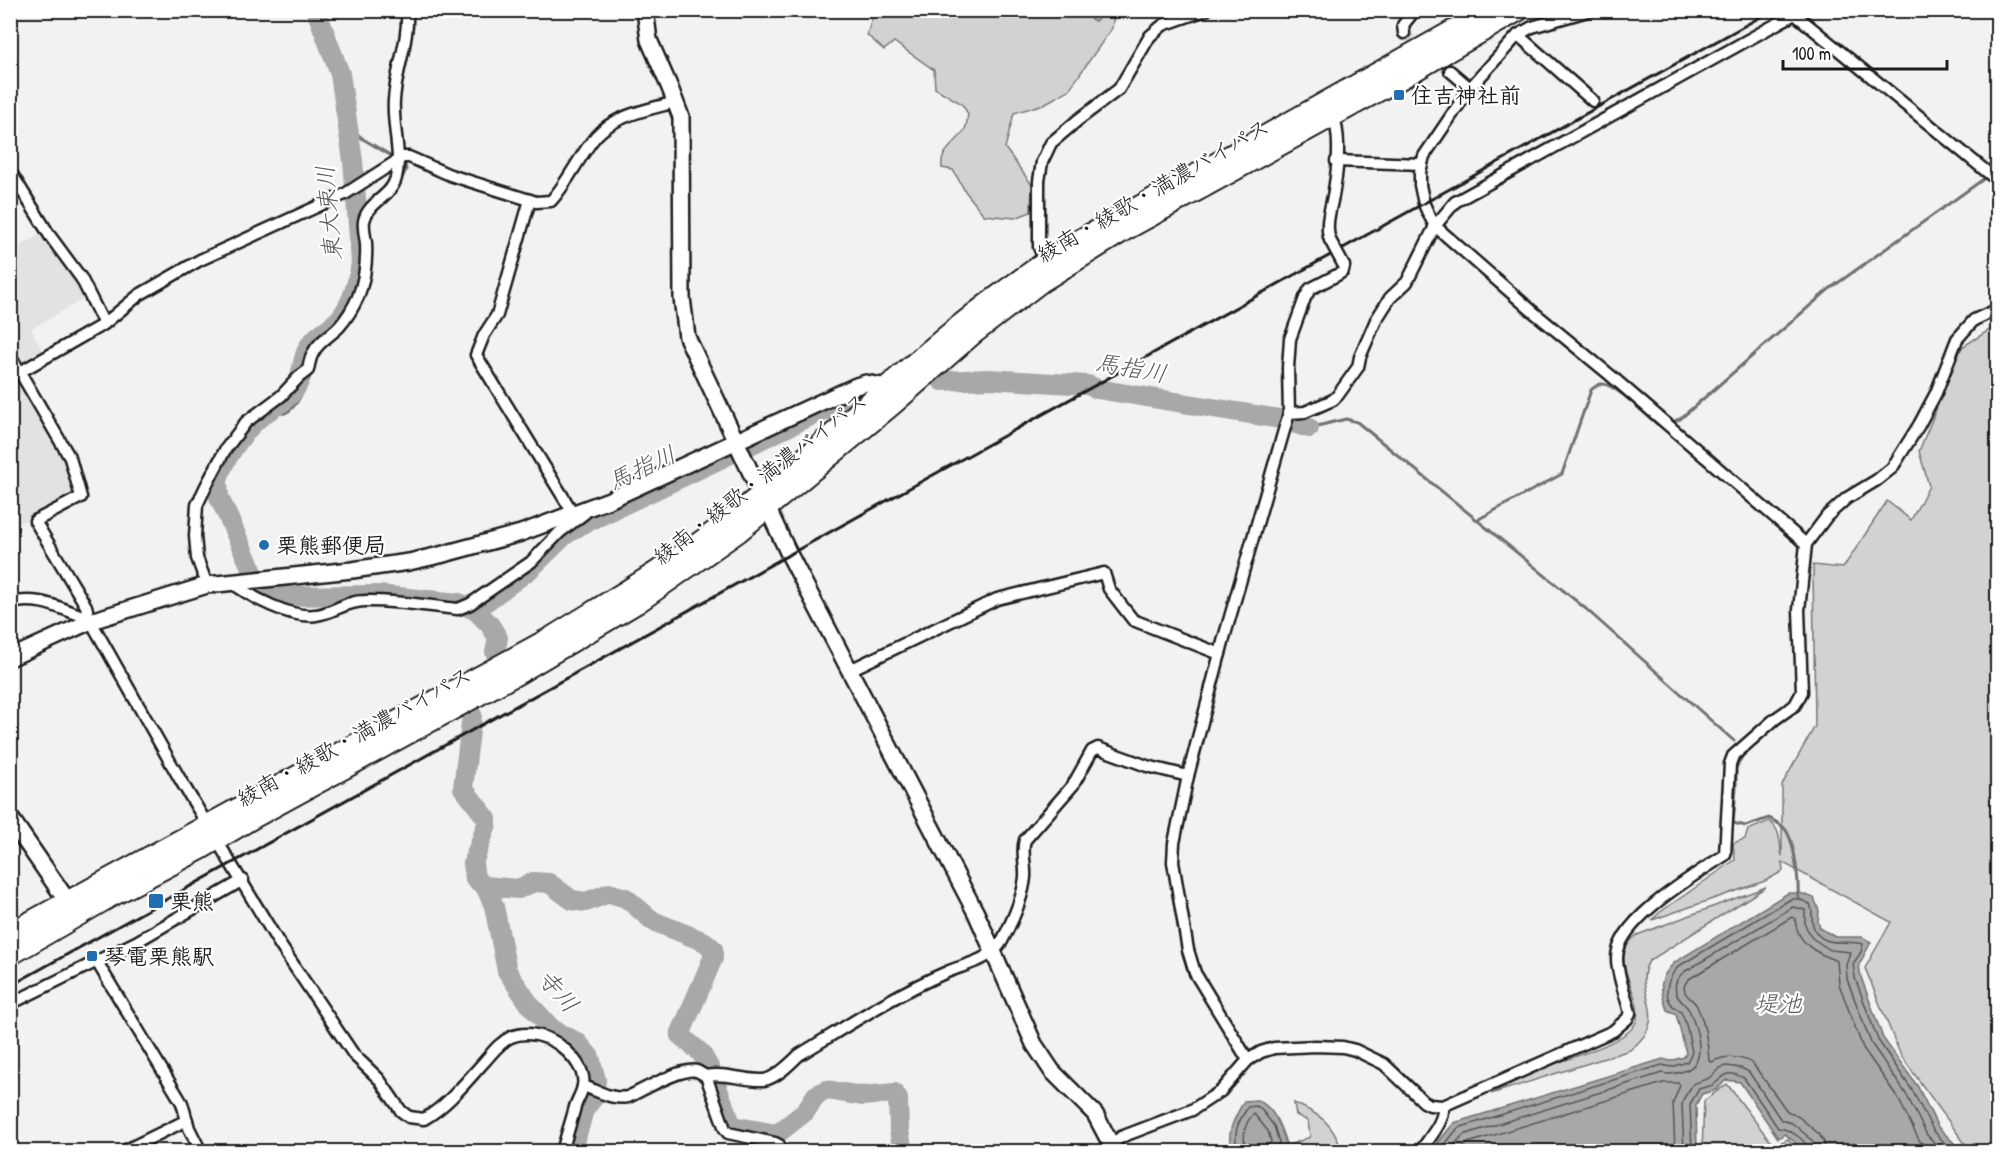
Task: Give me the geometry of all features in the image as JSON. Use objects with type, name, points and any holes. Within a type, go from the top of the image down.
[{"type":"highway","name":"綾南・綾歌・満濃バイパス","points":[[10,933],[72,908],[575,641],[646,597],[738,532],[764,500],[887,387],[1018,280],[1049,268],[1125,230],[1333,115],[1490,10]]},
{"type":"highway","name":"綾南・綾歌・満濃バイパス","points":[[764,500],[893,404],[1049,268],[1123,214],[1469,23],[1519,10]]},
{"type":"highway","name":"綾南・綾歌・満濃バイパス","points":[[10,955],[72,908]]},
{"type":"main road","points":[[10,818],[72,908]]},
{"type":"street","points":[[207,585],[196,553],[197,505],[225,450],[246,422],[281,396],[308,370],[312,354],[318,345],[349,315],[366,273],[363,222],[369,209],[391,189],[396,178],[398,159],[394,100],[397,72],[408,30],[407,10]]},
{"type":"street","points":[[645,10],[650,40],[681,117],[683,318],[687,337],[789,554],[976,913],[1034,1044],[1052,1071],[1095,1114],[1110,1149],[1121,1137],[1192,1110],[1221,1091],[1248,1060],[1261,1052],[1274,1048],[1316,1046],[1355,1050],[1384,1064],[1424,1102],[1443,1106],[1613,1031],[1627,1019],[1630,1013],[1617,961],[1617,950],[1622,939],[1635,921],[1657,902],[1725,855],[1730,764],[1733,756],[1775,719],[1795,705],[1802,692],[1799,610],[1806,544],[1827,516],[1847,498],[1892,468],[1936,393],[1957,339],[1974,320],[1998,309]]},
{"type":"street","points":[[1049,268],[1039,247],[1039,181],[1042,162],[1051,144],[1119,89],[1150,36],[1163,25],[1206,10]]},
{"type":"street","points":[[1404,33],[1403,24],[1415,10]]},
{"type":"street","points":[[1591,10],[1532,27],[1518,35],[1470,88],[1424,156],[1420,172],[1424,204],[1436,225],[1531,310],[1806,544]]},
{"type":"street","points":[[1287,419],[1333,400],[1338,395],[1358,367],[1376,320],[1390,298],[1407,282],[1436,225],[1455,202],[1796,12],[1998,181]]},
{"type":"street","points":[[1518,35],[1593,101]]},
{"type":"street","points":[[1450,71],[1470,88]]},
{"type":"street","points":[[20,372],[104,324],[139,295],[200,260],[345,194],[398,159],[409,157],[450,175],[530,200],[551,201],[563,188],[596,136],[609,125],[629,116],[676,102]]},
{"type":"street","points":[[1248,1060],[1195,973],[1188,950],[1173,862],[1174,843],[1188,776],[1220,654],[1287,419],[1290,339],[1310,289],[1343,271],[1344,266],[1327,230],[1335,187],[1337,125],[1333,115]]},
{"type":"street","points":[[1336,162],[1422,164]]},
{"type":"street","points":[[10,171],[50,236],[81,278],[104,324]]},
{"type":"street","points":[[530,200],[497,315],[484,335],[476,355],[573,513]]},
{"type":"street","points":[[10,355],[70,458],[81,497],[35,520],[86,606],[90,620],[144,716],[280,945],[354,1055],[379,1079],[401,1111],[409,1117],[424,1119],[435,1112],[498,1047],[509,1038],[521,1034],[541,1036],[560,1045],[571,1055],[591,1088],[613,1098],[628,1097],[679,1074],[691,1071],[711,1076],[765,1080],[782,1070],[799,1055],[914,986],[994,952],[1015,913],[1024,889],[1023,847],[1025,840],[1073,785],[1092,751],[1098,748],[1147,766],[1188,776]]},
{"type":"street","points":[[10,658],[90,620],[207,585],[378,567],[420,560],[493,541],[593,506],[740,447],[856,386],[866,383],[887,387]]},
{"type":"street","points":[[231,582],[244,591],[298,615],[317,615],[348,602],[365,600],[465,606],[531,562],[560,532],[593,506]]},
{"type":"street","points":[[850,670],[997,599],[1104,573],[1109,589],[1133,620],[1220,654]]},
{"type":"street","points":[[10,603],[27,600],[40,601],[90,620]]},
{"type":"street","points":[[10,1004],[136,942],[243,880]]},
{"type":"street","points":[[97,962],[182,1103],[192,1136],[201,1152]]},
{"type":"street","points":[[711,1076],[728,1133],[779,1144],[783,1152]]},
{"type":"street","points":[[562,1152],[577,1100],[591,1088]]},
{"type":"street","points":[[1420,1152],[1444,1113],[1443,1106]]},
{"type":"street","points":[[122,1152],[187,1120]]},
{"type":"shaded area","points":[[874,11],[1089,11],[1089,18],[1095,21],[1106,11],[1115,11],[1112,28],[1069,90],[1044,104],[1014,113],[1005,148],[1032,185],[1031,212],[1015,218],[984,215],[965,191],[953,170],[942,168],[943,156],[965,129],[968,114],[962,104],[935,88],[934,70],[894,42],[884,50],[867,35]]},
{"type":"shaded area","points":[[42,233],[85,298],[31,329],[45,355],[22,367],[11,348],[10,253]]},
{"type":"shaded area","points":[[1997,325],[1998,1151],[1971,1152],[1901,1056],[1865,968],[1891,922],[1782,862],[1783,871],[1765,881],[1652,920],[1735,860],[1733,843],[1745,839],[1748,830],[1769,821],[1778,833],[1782,856],[1782,785],[1815,726],[1813,565],[1843,568],[1887,501],[1911,520],[1929,486],[1919,451],[1962,347]]},
{"type":"shaded area","points":[[10,360],[68,461],[77,496],[11,527]]},
{"type":"shaded area","points":[[1766,887],[1649,961],[1644,983],[1651,1015],[1649,1026],[1643,1037],[1630,1050],[1491,1094],[1536,1071],[1605,1045],[1629,1031],[1635,1024],[1638,1014],[1624,956],[1627,945],[1637,935]]},
{"type":"shaded area","points":[[1727,1084],[1774,1146],[1788,1139],[1798,1151],[1702,1151],[1704,1101]]},
{"type":"shaded area","points":[[1294,1103],[1311,1111],[1330,1126],[1342,1151],[1322,1151],[1318,1147],[1305,1151],[1286,1151],[1287,1146],[1310,1137],[1308,1121],[1296,1115]]},
{"type":"water","name":"堤池","points":[[1788,893],[1800,893],[1814,898],[1819,910],[1820,928],[1835,937],[1862,937],[1871,942],[1859,965],[1861,977],[1883,1038],[1918,1087],[1938,1127],[1962,1151],[1805,1151],[1785,1134],[1778,1138],[1740,1082],[1726,1080],[1716,1090],[1702,1094],[1696,1105],[1697,1151],[1432,1151],[1454,1123],[1663,1059],[1670,1061],[1684,1057],[1686,1053],[1676,1014],[1667,1010],[1663,996],[1662,984],[1665,974],[1675,962]]},
{"type":"water","points":[[1257,1100],[1268,1107],[1272,1113],[1279,1124],[1286,1144],[1281,1151],[1232,1151],[1230,1131],[1237,1113],[1244,1101]]},
{"type":"waterway","name":"東大束川","points":[[316,10],[340,74],[353,161],[360,270],[345,312],[337,322],[316,338],[306,351],[296,388],[256,421],[232,450],[219,476],[219,497],[262,592],[276,596],[378,595],[459,603],[475,610],[490,625],[498,638],[495,652]]},
{"type":"waterway","points":[[411,37],[412,20]]},
{"type":"waterway","points":[[348,126],[363,139],[390,155]]},
{"type":"waterway","points":[[397,188],[406,170],[405,163]]},
{"type":"waterway","points":[[1993,170],[1998,164]]},
{"type":"waterway","points":[[1674,421],[1680,419],[1828,290],[1985,178]]},
{"type":"waterway","points":[[272,409],[281,413],[289,411],[301,396],[311,373]]},
{"type":"waterway","name":"馬指川","points":[[942,381],[989,379],[1088,385],[1097,389],[1280,419],[1309,428]]},
{"type":"waterway","points":[[1477,520],[1562,474],[1591,390],[1598,385],[1603,384],[1615,389],[1657,424],[1660,424]]},
{"type":"waterway","name":"馬指川","points":[[475,610],[529,570],[565,535],[579,526],[813,415],[849,403]]},
{"type":"waterway","points":[[1309,428],[1346,419],[1357,422],[1586,609],[1734,741]]},
{"type":"waterway","name":"東大束川","points":[[472,715],[463,788],[487,819],[473,863],[475,879],[485,886],[518,889],[534,882],[549,883],[572,900],[586,902],[609,893],[626,898],[653,921],[705,942],[713,949],[713,958],[680,1035],[701,1053],[709,1067],[732,1126],[777,1134],[805,1112],[816,1095],[827,1090],[862,1096],[894,1093],[898,1099],[899,1130],[903,1152]]},
{"type":"waterway","points":[[1745,751],[1736,768],[1733,823],[1746,826],[1769,818],[1785,829],[1794,852],[1798,897]]},
{"type":"waterway","name":"寺川","points":[[485,886],[494,906],[507,971],[530,1005],[552,1029],[577,1042],[590,1057],[596,1080],[594,1097],[584,1110],[572,1152]]},
{"type":"tunnel","points":[[1404,33],[1450,71]]},
{"type":"railway","points":[[10,986],[1773,10]]},
{"type":"place","name":"住吉神社前","points":[[1399,95]]},
{"type":"place","name":"栗熊郵便局","points":[[264,545]]},
{"type":"place","name":"栗熊","points":[[156,901]]},
{"type":"place","name":"琴電栗熊駅","points":[[92,956]]}]
